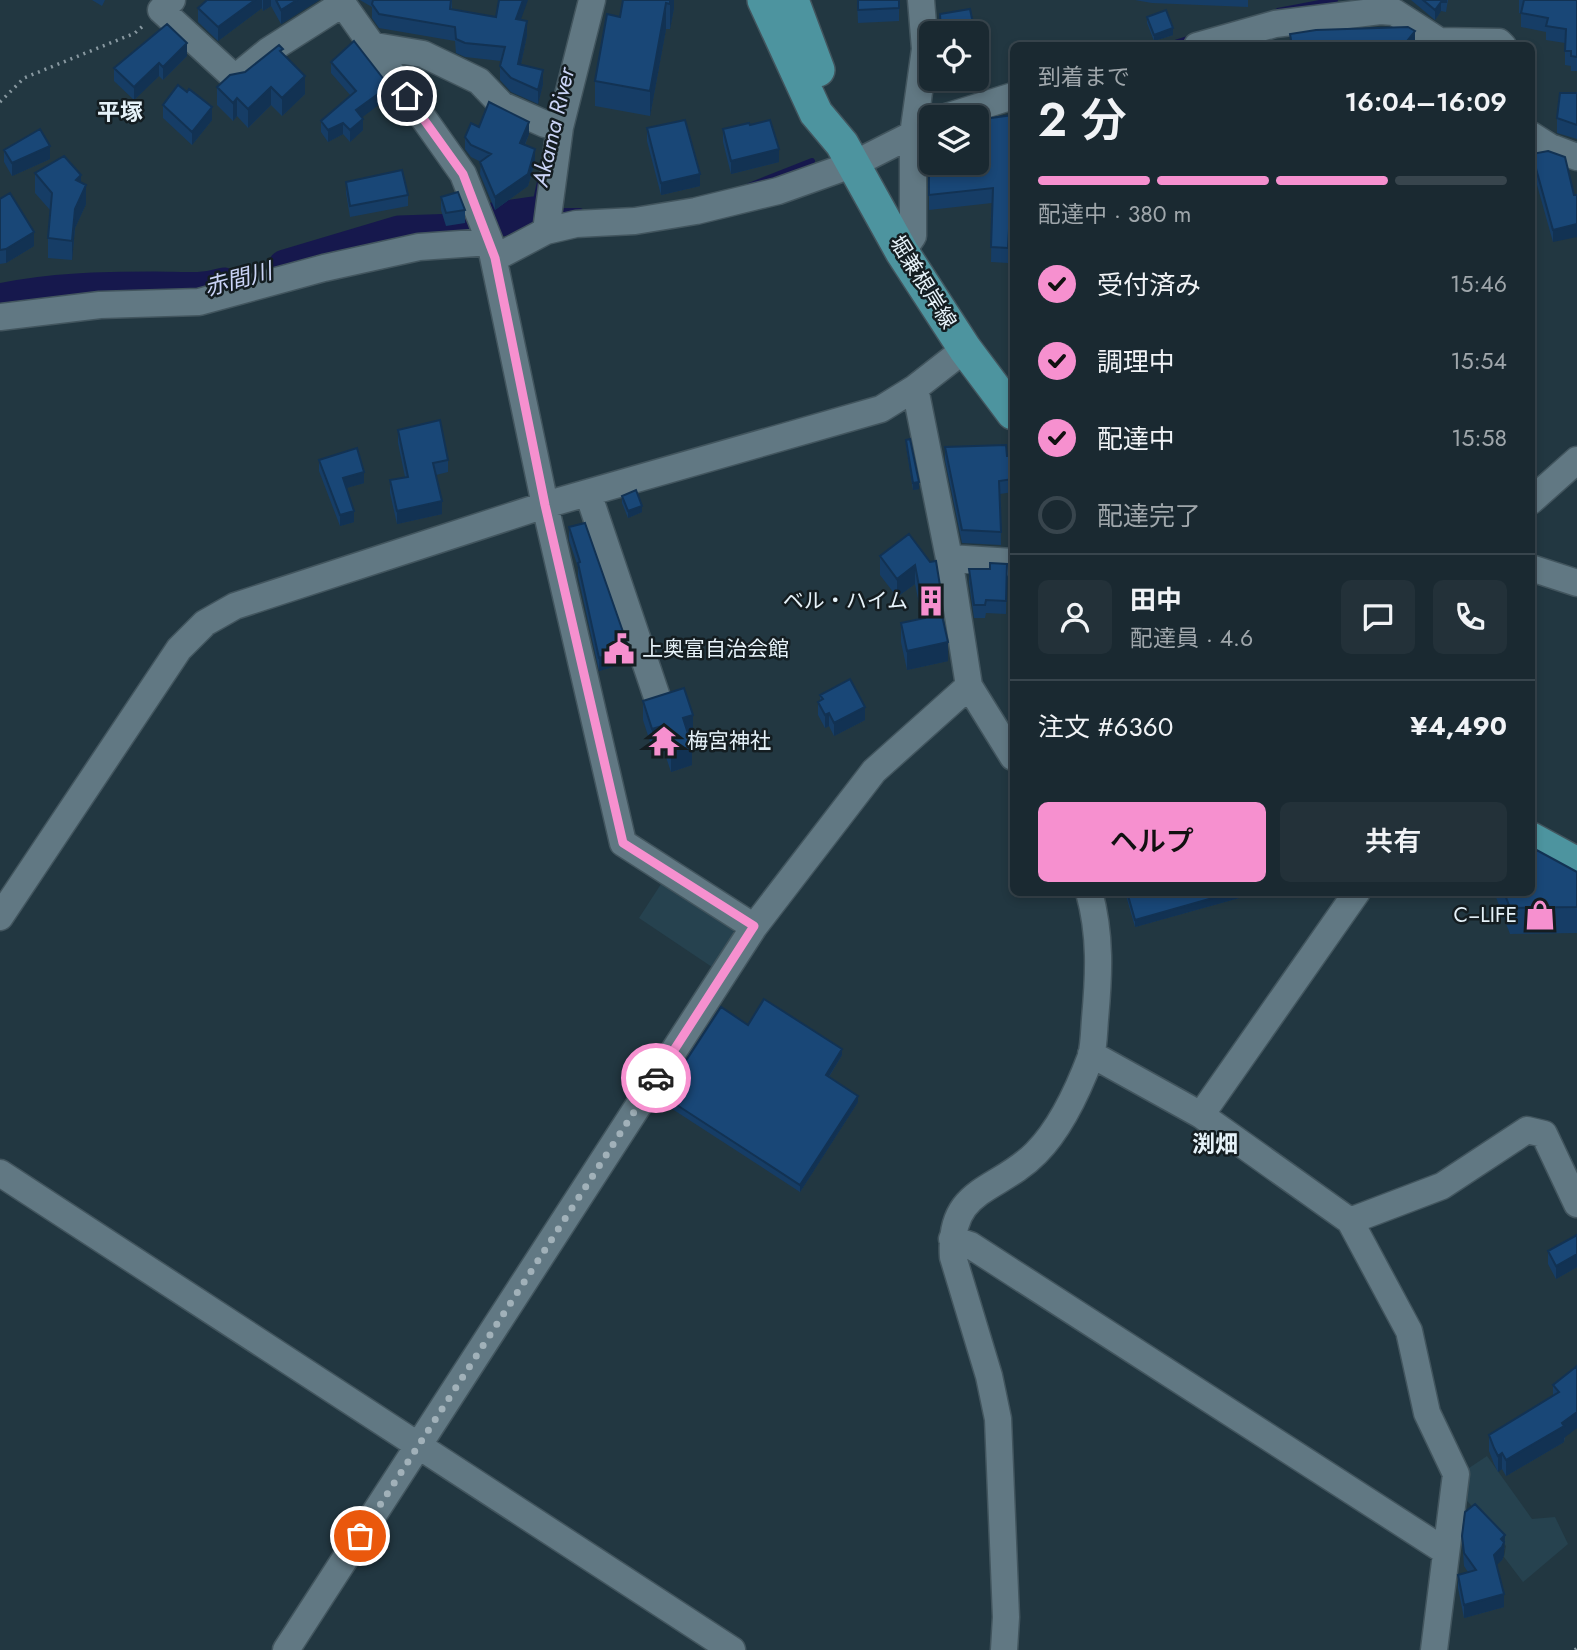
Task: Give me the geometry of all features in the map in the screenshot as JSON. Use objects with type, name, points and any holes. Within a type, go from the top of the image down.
[{"type":"main road","name":"堀兼根岸線","points":[[752,0],[823,109]]},
{"type":"main road","name":"堀兼根岸線","points":[[764,0],[902,252],[965,349],[1010,409]]},
{"type":"main road","name":"堀兼根岸線","points":[[779,0],[823,109]]},
{"type":"main road","name":"堀兼根岸線","points":[[792,0],[823,109]]},
{"type":"main road","points":[[1535,841],[1577,864]]},
{"type":"street","points":[[546,231],[553,125],[592,0]]},
{"type":"street","points":[[902,252],[913,236],[918,124],[925,49],[921,0]]},
{"type":"street","points":[[167,5],[235,78],[268,51],[341,2],[463,174],[492,250],[545,505],[623,843],[754,926]]},
{"type":"street","points":[[1210,42],[1275,24],[1312,10],[1394,12],[1439,41],[1499,42]]},
{"type":"street","points":[[369,45],[423,54],[479,81],[502,105],[553,125]]},
{"type":"street","points":[[984,105],[1010,97]]},
{"type":"street","points":[[0,317],[100,304],[199,302],[324,268],[419,247],[492,250],[546,231],[576,224],[635,221],[696,211],[778,191],[848,154],[918,124]]},
{"type":"street","points":[[1535,138],[1550,147],[1577,157]]},
{"type":"street","points":[[0,917],[178,649],[205,623],[235,606],[545,505],[881,409],[915,388],[965,349]]},
{"type":"street","points":[[915,388],[949,558],[970,685],[1010,752]]},
{"type":"street","points":[[1535,497],[1577,460]]},
{"type":"street","points":[[588,494],[658,700]]},
{"type":"street","points":[[949,558],[1010,562]]},
{"type":"street","points":[[1535,569],[1577,583]]},
{"type":"street","points":[[286,1650],[754,926],[874,771],[970,685]]},
{"type":"street","points":[[1004,1650],[1006,1617],[998,1419],[989,1376],[953,1257],[952,1239],[965,1202],[1035,1155],[1054,1133],[1091,1054],[1100,967],[1097,918],[1090,896]]},
{"type":"street","points":[[1201,1115],[1354,896]]},
{"type":"street","points":[[1091,1054],[1201,1115],[1350,1221],[1409,1331],[1427,1413],[1456,1474],[1434,1650]]},
{"type":"street","points":[[1350,1221],[1441,1186],[1527,1130],[1544,1134],[1577,1205]]},
{"type":"street","points":[[0,1174],[732,1650]]},
{"type":"street","points":[[952,1239],[970,1245],[1446,1551]]},
{"type":"path","points":[[0,102],[24,78],[135,33],[167,5]]},
{"type":"shaded area","points":[[663,881],[734,925],[735,937],[715,969],[639,918]]},
{"type":"shaded area","points":[[1487,1456],[1532,1519],[1555,1517],[1568,1544],[1523,1582],[1504,1557],[1506,1546],[1463,1496],[1466,1470]]},
{"type":"building","points":[[207,0],[255,0],[218,27],[198,8]]},
{"type":"building","points":[[276,0],[297,0],[281,10]]},
{"type":"building","points":[[373,0],[451,0],[450,9],[496,17],[499,0],[523,0],[516,19],[527,21],[518,64],[543,70],[538,90],[511,78],[500,66],[505,47],[465,43],[456,39],[455,27],[379,14],[372,4]]},
{"type":"building","points":[[623,0],[670,0],[670,4],[666,3],[650,91],[595,81],[607,14],[620,17]]},
{"type":"building","points":[[858,0],[899,0],[899,8],[858,10]]},
{"type":"building","points":[[1423,0],[1446,2],[1441,2],[1435,10]]},
{"type":"building","points":[[1524,0],[1577,0],[1577,57],[1571,56],[1571,51],[1565,51],[1566,29],[1546,26],[1548,18],[1521,13]]},
{"type":"building","points":[[970,9],[972,21],[940,21],[940,14]]},
{"type":"building","points":[[1166,10],[1173,28],[1154,35],[1147,17]]},
{"type":"building","points":[[167,24],[187,43],[163,67],[159,63],[134,87],[114,68]]},
{"type":"building","points":[[1408,27],[1415,31],[1406,42],[1291,42],[1290,34],[1316,30]]},
{"type":"building","points":[[354,41],[389,86],[356,110],[363,119],[350,130],[343,123],[328,130],[321,121],[356,91],[331,62]]},
{"type":"building","points":[[279,45],[283,49],[280,51],[305,76],[282,98],[271,87],[248,109],[237,98],[233,103],[217,87],[230,75],[245,72]]},
{"type":"building","points":[[178,85],[187,92],[189,89],[212,107],[192,132],[163,105]]},
{"type":"building","points":[[1560,93],[1577,93],[1577,125],[1557,118]]},
{"type":"building","points":[[489,102],[529,122],[520,143],[535,149],[528,174],[495,197],[480,162],[491,154],[471,145],[465,137],[471,123],[479,127]]},
{"type":"building","points":[[1010,115],[1008,248],[991,247],[993,188],[929,195],[929,175],[989,175],[989,118]]},
{"type":"building","points":[[685,120],[700,174],[661,183],[647,128]]},
{"type":"building","points":[[770,120],[779,149],[731,161],[723,129]]},
{"type":"building","points":[[40,129],[50,146],[12,163],[4,150]]},
{"type":"building","points":[[1548,151],[1565,157],[1574,195],[1577,195],[1577,224],[1553,230],[1535,165],[1535,153]]},
{"type":"building","points":[[64,156],[81,175],[76,180],[86,185],[75,209],[72,241],[48,238],[52,193],[35,173]]},
{"type":"building","points":[[402,170],[408,195],[350,206],[346,182]]},
{"type":"building","points":[[458,192],[465,210],[446,213],[441,197]]},
{"type":"building","points":[[10,193],[34,232],[0,250],[0,199]]},
{"type":"building","points":[[440,420],[448,460],[433,463],[442,501],[397,511],[390,480],[408,477],[398,430]]},
{"type":"building","points":[[910,439],[919,482],[913,483],[906,440]]},
{"type":"building","points":[[1006,445],[1007,456],[1010,456],[1010,479],[999,481],[1001,532],[962,530],[945,447]]},
{"type":"building","points":[[357,448],[364,472],[343,478],[354,511],[340,515],[319,460]]},
{"type":"building","points":[[636,490],[642,506],[628,511],[622,496]]},
{"type":"building","points":[[585,523],[629,649],[599,658],[578,563],[580,562],[569,527]]},
{"type":"building","points":[[909,534],[930,562],[936,561],[942,598],[938,598],[948,642],[907,651],[901,623],[925,618],[915,565],[897,579],[880,556]]},
{"type":"building","points":[[990,563],[1007,564],[1006,601],[986,600],[985,605],[974,605],[969,569],[990,569]]},
{"type":"building","points":[[850,679],[865,707],[834,723],[829,713],[825,715],[818,702],[823,699],[820,695]]},
{"type":"building","points":[[684,688],[693,715],[683,718],[692,746],[671,753],[662,726],[652,729],[643,701]]},
{"type":"building","points":[[1535,849],[1577,872],[1577,907],[1510,908],[1506,896],[1535,896]]},
{"type":"building","points":[[1128,896],[1220,896],[1135,920]]},
{"type":"building","points":[[764,999],[842,1049],[826,1075],[858,1096],[800,1185],[663,1096],[721,1007],[748,1025]]},
{"type":"building","points":[[1577,1235],[1577,1254],[1556,1266],[1548,1251]]},
{"type":"building","points":[[1577,1366],[1577,1412],[1562,1423],[1564,1426],[1506,1460],[1502,1453],[1498,1456],[1489,1435],[1559,1392],[1553,1385]]},
{"type":"building","points":[[1475,1504],[1505,1535],[1501,1539],[1504,1542],[1502,1547],[1494,1555],[1504,1594],[1464,1605],[1458,1575],[1476,1570],[1464,1553],[1462,1536],[1465,1512]]},
{"type":"waterway","points":[[1278,11],[1335,0]]},
{"type":"waterway","points":[[1178,42],[1194,37]]},
{"type":"waterway","points":[[749,186],[812,161]]},
{"type":"waterway","name":"Akama River","points":[[533,214],[540,182]]},
{"type":"waterway","points":[[564,211],[580,211]]},
{"type":"waterway","name":"Akama River","points":[[493,220],[533,214]]},
{"type":"waterway","name":"赤間川","points":[[285,267],[399,233],[458,231],[472,227]]},
{"type":"waterway","name":"赤間川","points":[[0,301],[77,291],[199,289],[224,285]]},
{"type":"way so far","points":[[360,1536],[656,1078]]},
{"type":"place","name":"ベル・ハイム","points":[[931,601]]},
{"type":"place","name":"上奥富自治会館","points":[[619,649]]},
{"type":"place","name":"梅宮神社","points":[[664,741]]},
{"type":"place","name":"C−LIFE","points":[[1540,915]]},
{"type":"district","name":"平塚","points":[[120,112]]},
{"type":"district","name":"渕畑","points":[[1215,1144]]},
{"type":"route","points":[[407,96],[463,174],[495,258],[545,505],[623,843],[754,926],[656,1078]]}]
